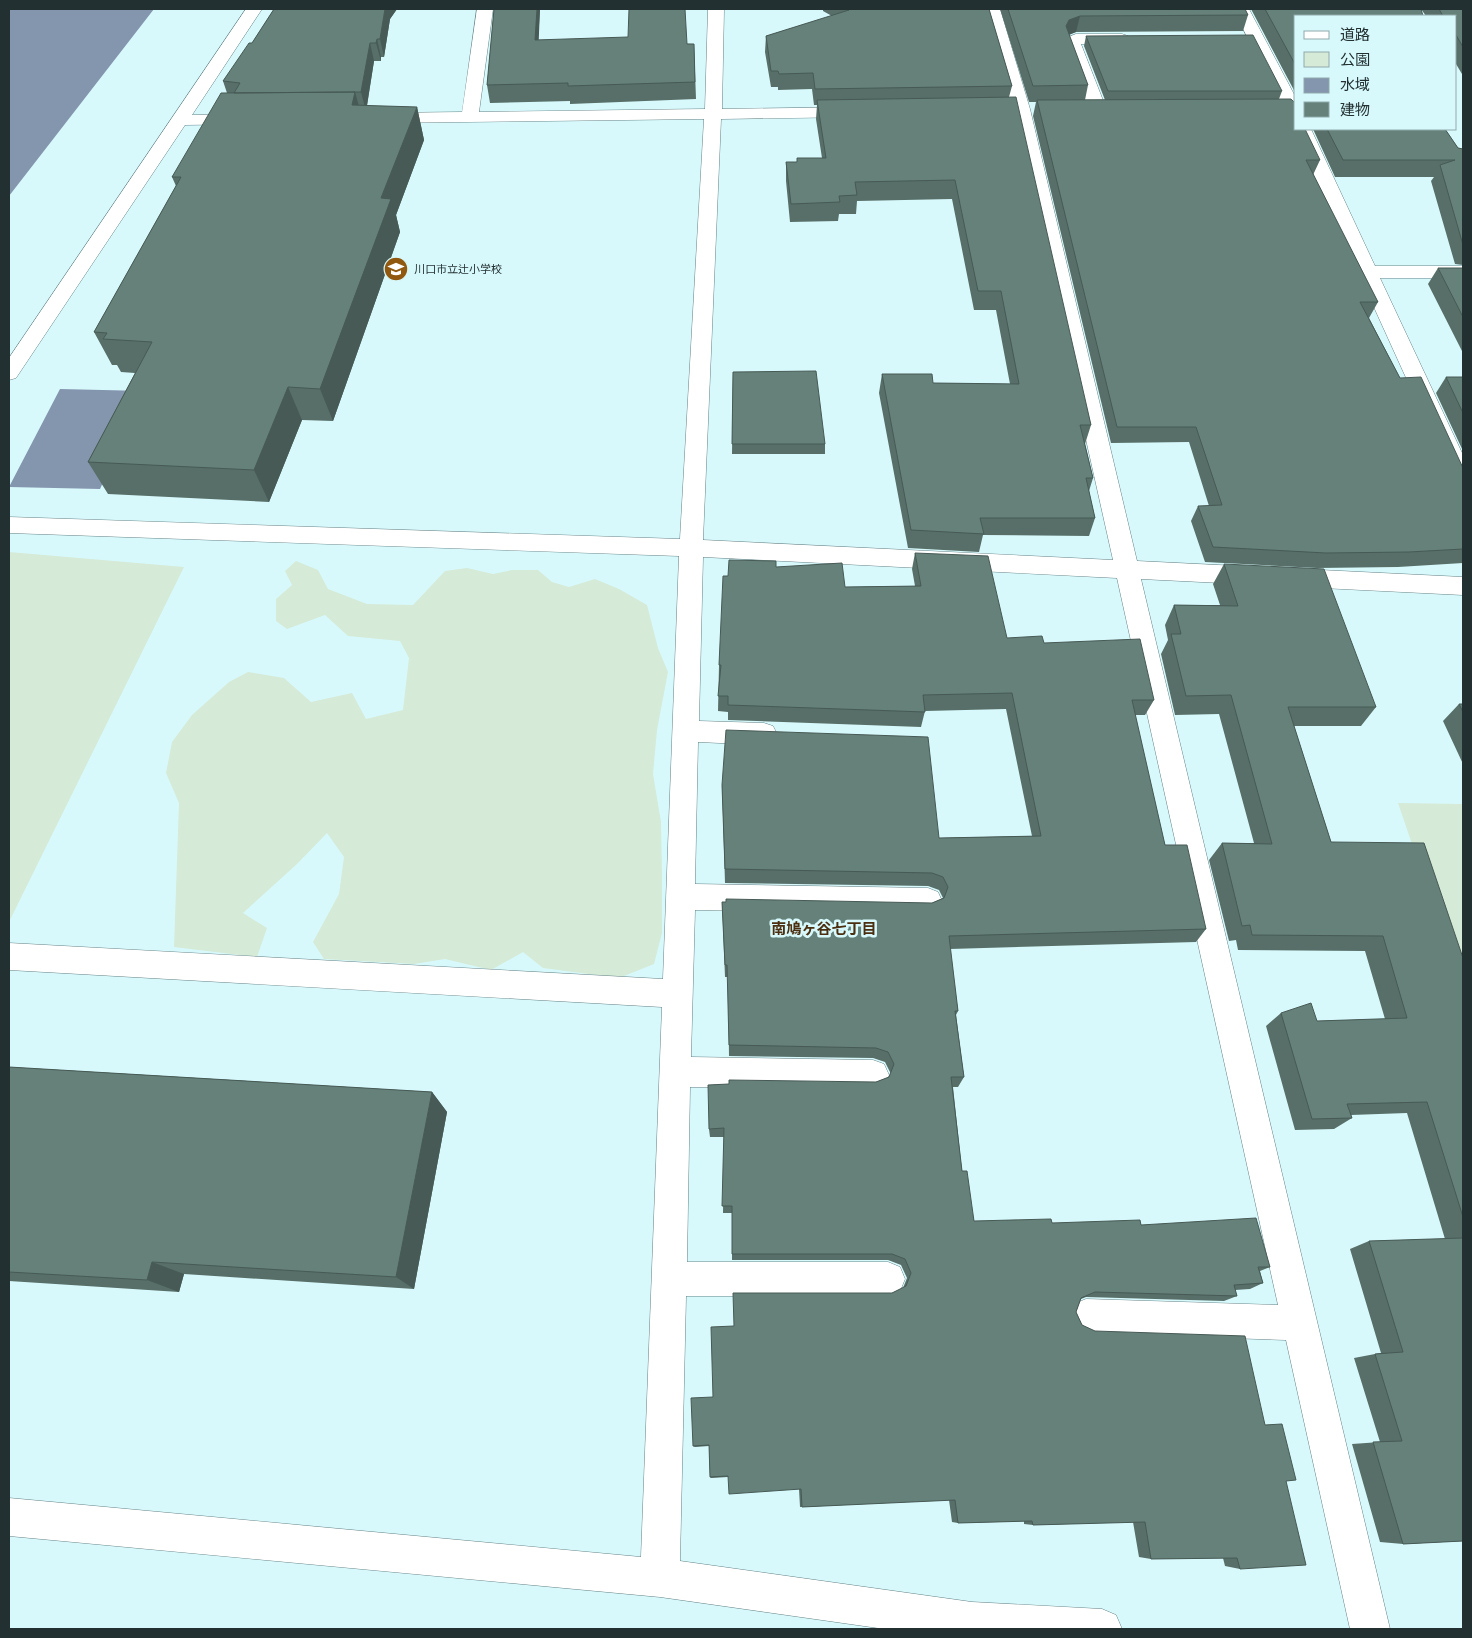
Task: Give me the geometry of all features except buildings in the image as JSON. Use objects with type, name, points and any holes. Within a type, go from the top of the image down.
[{"type":"street","points":[[9,373],[254,9]]},
{"type":"street","points":[[470,117],[485,9]]},
{"type":"street","points":[[660,1578],[691,548],[713,114],[716,9]]},
{"type":"street","points":[[992,9],[1021,109],[1370,1629]]},
{"type":"street","points":[[1241,9],[1294,108]]},
{"type":"street","points":[[1236,38],[1256,38]]},
{"type":"street","points":[[1097,108],[1072,41],[1076,39],[1136,39]]},
{"type":"street","points":[[1078,109],[1117,108]]},
{"type":"street","points":[[1273,108],[1294,110]]},
{"type":"street","points":[[364,118],[872,112]]},
{"type":"street","points":[[179,120],[257,119]]},
{"type":"street","points":[[1302,130],[1462,476]]},
{"type":"street","points":[[1369,272],[1463,272]]},
{"type":"street","points":[[1440,429],[1463,429]]},
{"type":"street","points":[[9,525],[691,548],[1463,586]]},
{"type":"street","points":[[686,731],[784,735]]},
{"type":"street","points":[[681,897],[928,901]]},
{"type":"street","points":[[9,956],[678,994]]},
{"type":"street","points":[[675,1072],[873,1075]]},
{"type":"street","points":[[669,1279],[888,1280]]},
{"type":"street","points":[[1086,1316],[1300,1323]]},
{"type":"street","points":[[9,1517],[660,1578],[976,1626],[1102,1629]]},
{"type":"green space","points":[[9,552],[184,567],[9,922]]},
{"type":"green space","points":[[296,561],[318,570],[328,589],[367,604],[413,605],[445,571],[467,568],[493,574],[512,570],[538,570],[552,582],[569,587],[595,579],[619,589],[647,605],[658,648],[668,672],[657,730],[653,774],[661,822],[662,876],[662,933],[654,964],[619,978],[543,968],[523,952],[491,970],[445,959],[414,964],[324,959],[313,942],[339,894],[344,857],[327,833],[297,864],[243,913],[267,928],[257,957],[174,947],[179,803],[166,773],[172,742],[192,715],[229,682],[248,672],[284,678],[311,702],[352,693],[366,719],[403,710],[409,658],[400,641],[348,636],[325,615],[287,629],[276,621],[276,599],[292,585],[285,571]]},
{"type":"green space","points":[[1398,803],[1463,804],[1463,993]]},
{"type":"water","points":[[9,9],[154,9],[9,196]]},
{"type":"water","points":[[60,389],[145,391],[100,489],[9,487]]},
{"type":"place","name":"川口市立辻小学校","points":[[396,269]]},
{"type":"district","name":"南鳩ヶ谷七丁目","points":[[824,928]]}]
